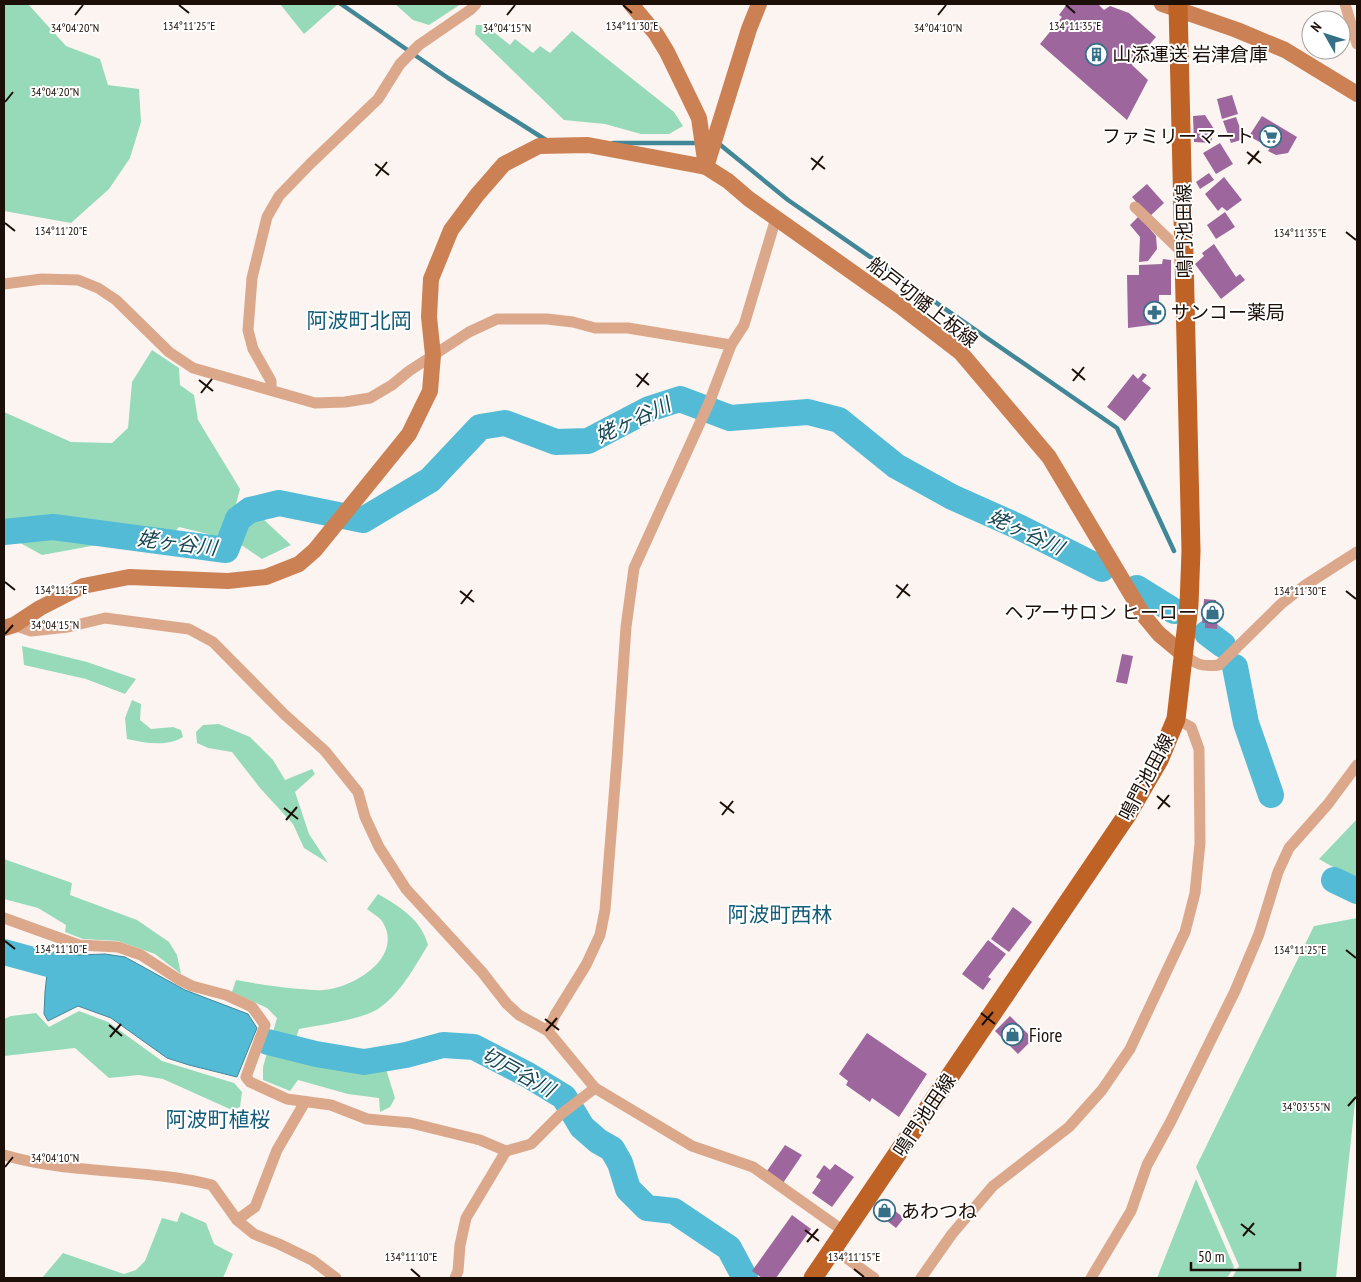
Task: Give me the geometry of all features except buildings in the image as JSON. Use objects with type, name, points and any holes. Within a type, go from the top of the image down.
[{"type":"main road","name":"鳴門池田線","points":[[814,1278],[1128,815],[1159,760],[1176,719],[1189,605],[1191,551],[1185,255],[1173,6]]},
{"type":"street","points":[[271,390],[271,381],[253,349],[248,330],[252,278],[267,217],[279,196],[378,99],[400,64],[419,45],[476,4]]},
{"type":"street","points":[[630,4],[656,34],[667,52],[698,118],[706,167]]},
{"type":"street","points":[[706,167],[749,29],[759,4]]},
{"type":"street","points":[[1345,4],[1357,44]]},
{"type":"street","points":[[1173,6],[1285,50],[1357,94]]},
{"type":"street","points":[[9,626],[83,586],[129,577],[228,581],[266,577],[299,564],[315,550],[409,434],[430,391],[433,355],[428,317],[431,279],[451,230],[477,195],[504,164],[540,146],[588,144],[706,167]]},
{"type":"street","name":"船戸切幡上板線","points":[[706,167],[900,306],[961,353],[1049,457],[1144,616],[1159,634],[1183,654]]},
{"type":"street","points":[[1135,207],[1185,255]]},
{"type":"street","points":[[548,1031],[555,1016],[586,966],[600,936],[614,797],[626,627],[634,568],[709,403],[731,345],[744,325],[776,218]]},
{"type":"street","points":[[4,284],[42,279],[78,280],[98,288],[116,300],[169,352],[193,368],[315,403],[345,402],[370,398],[469,332],[496,319],[547,319],[573,322],[595,328],[628,328],[731,345]]},
{"type":"street","points":[[1183,654],[1195,664],[1206,667],[1219,665],[1281,604],[1304,586],[1357,552]]},
{"type":"street","points":[[9,626],[30,631],[68,627],[105,618],[188,629],[214,642],[284,714],[325,751],[358,792],[365,816],[379,847],[406,889],[482,972],[507,1004],[518,1015],[548,1031],[595,1088],[692,1146],[753,1167],[845,1232]]},
{"type":"street","points":[[920,1278],[952,1234],[993,1186],[1069,1127],[1102,1090],[1130,1049],[1185,932],[1195,893],[1200,843],[1199,749],[1191,728],[1176,719]]},
{"type":"street","points":[[1091,1278],[1131,1211],[1147,1165],[1171,1121],[1235,991],[1260,934],[1278,872],[1289,848],[1328,804],[1357,765]]},
{"type":"street","points":[[4,918],[79,945],[118,947],[141,955],[192,986],[226,995],[252,1007],[265,1025],[246,1077],[250,1082],[287,1098],[331,1105],[367,1119],[411,1123],[471,1137],[506,1151],[531,1144],[571,1107],[595,1088]]},
{"type":"street","points":[[237,1220],[255,1207],[277,1150],[305,1102]]},
{"type":"street","points":[[455,1278],[458,1271],[460,1245],[466,1218],[506,1151]]},
{"type":"street","points":[[4,1154],[20,1160],[78,1170],[185,1178],[212,1185],[237,1220],[254,1234],[312,1260],[336,1278]]},
{"type":"street","points":[[834,1249],[874,1278]]},
{"type":"green space","points":[[4,4],[28,4],[66,46],[100,59],[108,85],[139,89],[141,122],[130,158],[109,189],[71,223],[4,211]]},
{"type":"green space","points":[[280,4],[338,4],[304,34]]},
{"type":"green space","points":[[395,4],[461,4],[429,25],[413,20]]},
{"type":"green space","points":[[476,25],[485,25],[510,45],[515,39],[533,53],[540,46],[550,53],[572,31],[674,112],[683,126],[669,134],[641,134],[605,124],[564,120],[475,34]]},
{"type":"green space","points":[[152,350],[179,368],[180,385],[194,395],[198,420],[240,489],[236,504],[261,517],[291,545],[262,559],[243,546],[208,534],[179,527],[170,537],[108,543],[42,555],[13,539],[4,540],[4,412],[71,442],[112,443],[128,428],[132,382]]},
{"type":"green space","points":[[22,646],[87,662],[136,679],[125,694],[86,679],[24,665]]},
{"type":"green space","points":[[132,700],[141,704],[140,720],[151,729],[173,727],[181,730],[183,737],[163,743],[148,743],[127,739],[125,718]]},
{"type":"green space","points":[[219,724],[250,737],[273,760],[285,780],[312,769],[315,774],[295,792],[309,834],[328,863],[304,848],[293,824],[260,788],[232,752],[208,748],[197,743],[196,732],[203,725]]},
{"type":"green space","points":[[1357,819],[1357,881],[1319,859]]},
{"type":"green space","points":[[4,859],[72,883],[70,895],[137,920],[169,942],[177,955],[181,974],[155,954],[118,941],[83,939],[65,932],[66,925],[38,908],[4,899]]},
{"type":"green space","points":[[378,894],[402,909],[415,921],[425,936],[428,945],[406,980],[386,1003],[378,1009],[361,1016],[340,1022],[299,1029],[291,1053],[359,1068],[385,1066],[395,1098],[390,1107],[380,1112],[379,1098],[348,1094],[298,1080],[290,1091],[263,1080],[263,1067],[277,1018],[267,1008],[232,992],[236,980],[320,990],[335,988],[361,977],[382,958],[387,947],[387,934],[382,921],[367,909]]},
{"type":"green space","points":[[1357,918],[1357,1084],[1336,1278],[1232,1278],[1239,1266],[1196,1167],[1314,926]]},
{"type":"green space","points":[[79,1011],[108,1022],[162,1061],[234,1083],[242,1092],[240,1107],[232,1110],[163,1079],[139,1075],[109,1078],[75,1048],[4,1056],[4,1019],[11,1016],[36,1013],[49,1027]]},
{"type":"green space","points":[[1196,1179],[1234,1267],[1227,1278],[1157,1278]]},
{"type":"green space","points":[[181,1212],[206,1223],[214,1244],[233,1254],[223,1278],[42,1278],[63,1253],[124,1274],[136,1270],[145,1261],[162,1218],[177,1222]]},
{"type":"water","points":[[53,952],[79,955],[105,954],[125,957],[185,990],[248,1014],[257,1028],[237,1077],[167,1058],[111,1018],[78,1006],[48,1021],[44,1014],[45,992],[48,964]]},
{"type":"waterway","points":[[341,4],[448,78],[546,140]]},
{"type":"waterway","points":[[613,143],[700,143]]},
{"type":"waterway","points":[[718,143],[788,200],[1117,428],[1174,551]]},
{"type":"waterway","name":"姥ヶ谷川","points":[[4,532],[53,527],[226,550],[238,519],[250,510],[279,503],[363,520],[430,480],[480,427],[505,423],[556,442],[588,441],[649,409],[680,399],[730,418],[808,412],[839,420],[896,466],[952,497],[1019,527],[1102,569]]},
{"type":"waterway","name":"姥ヶ谷川","points":[[1137,588],[1174,611]]},
{"type":"waterway","name":"姥ヶ谷川","points":[[1170,608],[1171,602]]},
{"type":"waterway","name":"姥ヶ谷川","points":[[1207,633],[1223,645]]},
{"type":"waterway","name":"姥ヶ谷川","points":[[1235,667],[1246,723],[1271,795]]},
{"type":"waterway","name":"姥ヶ谷川","points":[[1334,880],[1357,891]]},
{"type":"waterway","name":"切戸谷川","points":[[4,952],[48,964]]},
{"type":"waterway","name":"切戸谷川","points":[[268,1042],[316,1054],[364,1062],[406,1055],[443,1045],[474,1047],[528,1075],[564,1097],[582,1127],[598,1141],[612,1149],[620,1163],[628,1189],[647,1208],[674,1211],[729,1248],[745,1278]]},
{"type":"place","name":"山添運送 岩津倉庫","points":[[1096,54]]},
{"type":"place","name":"ファミリーマート","points":[[1270,136]]},
{"type":"place","name":"サンコー薬局","points":[[1155,312]]},
{"type":"place","name":"ヘアーサロン ヒーロー","points":[[1213,612]]},
{"type":"place","name":"Fiore","points":[[1013,1035]]},
{"type":"place","name":"あわつね","points":[[885,1211]]},
{"type":"district","name":"阿波町北岡","points":[[359,321]]},
{"type":"district","name":"阿波町西林","points":[[780,915]]},
{"type":"district","name":"阿波町植桜","points":[[218,1120]]}]
